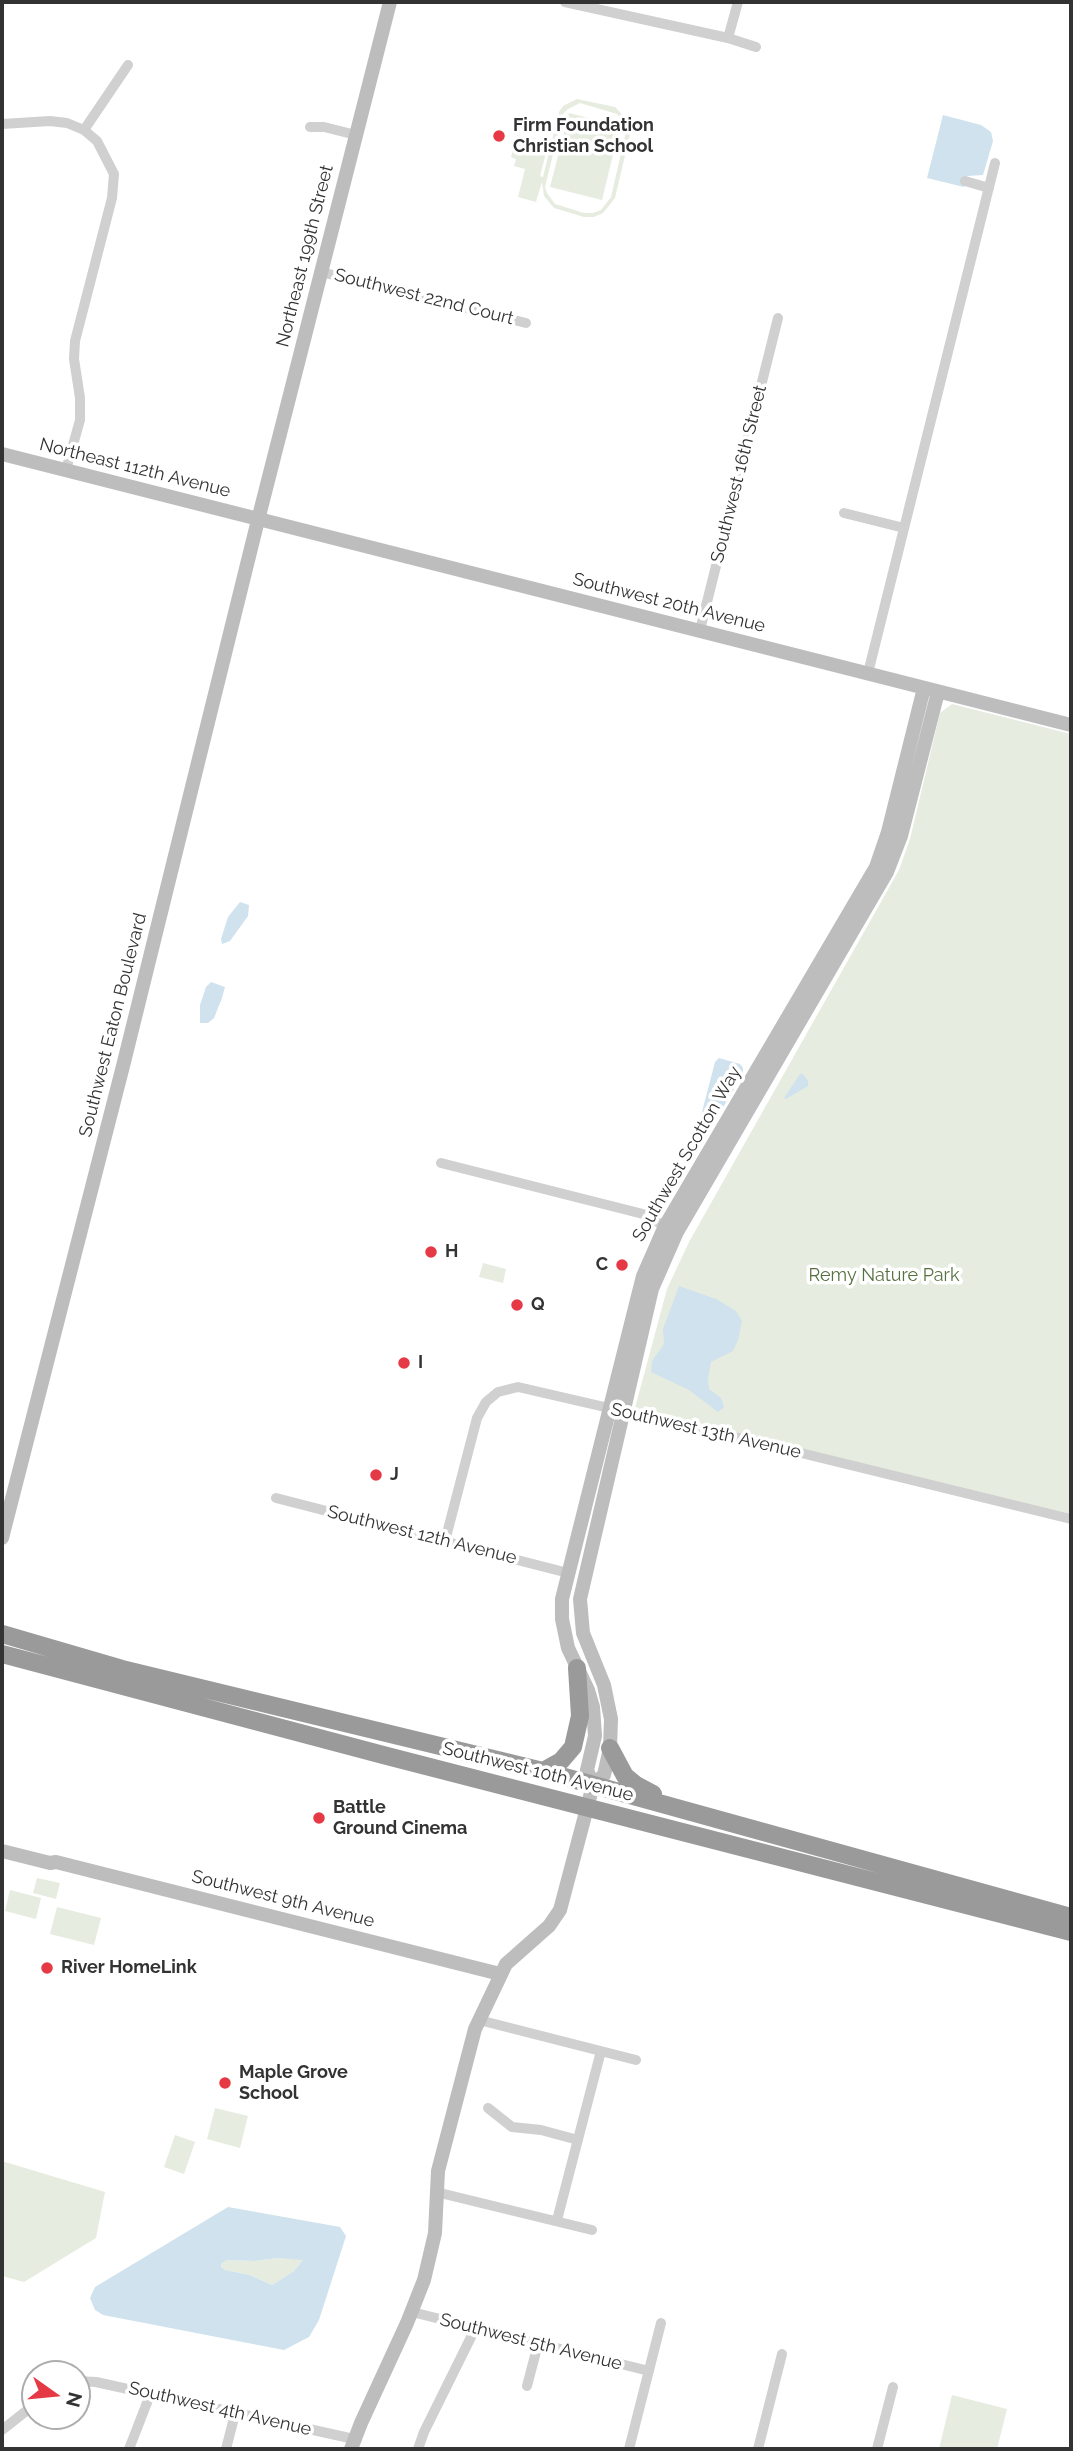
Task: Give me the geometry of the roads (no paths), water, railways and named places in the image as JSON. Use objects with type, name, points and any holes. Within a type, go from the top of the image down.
[{"type":"highway","name":"Southwest 10th Avenue","points":[[2,1634],[122,1669],[593,1785],[1071,1917]]},
{"type":"highway","name":"Southwest 10th Avenue","points":[[7,1659],[1071,1931]]},
{"type":"highway","points":[[543,1772],[561,1761],[573,1747],[580,1716],[577,1668]]},
{"type":"highway","points":[[610,1748],[621,1770],[631,1782],[648,1790],[670,1807]]},
{"type":"street","name":"Northeast 199th Street","points":[[258,520],[390,2]]},
{"type":"street","points":[[565,2],[728,38],[756,47]]},
{"type":"street","points":[[728,38],[738,2]]},
{"type":"street","points":[[84,130],[128,65]]},
{"type":"street","points":[[2,124],[50,121],[67,123],[84,130],[97,141],[114,174],[112,198],[75,341],[74,359],[80,419],[65,470]]},
{"type":"street","points":[[310,127],[324,127],[356,135]]},
{"type":"street","points":[[867,673],[995,163]]},
{"type":"street","points":[[965,181],[989,188]]},
{"type":"street","name":"Southwest 22nd Court","points":[[321,272],[526,323]]},
{"type":"street","name":"Southwest 16th Street","points":[[700,630],[778,318]]},
{"type":"street","name":"Northeast 112th Avenue","points":[[2,454],[258,520]]},
{"type":"street","points":[[844,513],[904,528]]},
{"type":"street","name":"Southwest 20th Avenue","points":[[258,520],[1071,725]]},
{"type":"street","name":"Southwest Eaton Boulevard","points":[[2,1538],[123,1066],[258,520]]},
{"type":"street","name":"Southwest Scotton Way","points":[[353,2444],[425,2280],[433,2248],[438,2171],[470,2043],[500,1974],[509,1960],[549,1926],[560,1910],[593,1785],[604,1775],[611,1733],[608,1697],[587,1644],[580,1606],[643,1276],[848,927],[880,857],[931,690]]},
{"type":"street","points":[[441,1163],[643,1214],[671,1229]]},
{"type":"street","name":"Southwest 13th Avenue","points":[[445,1541],[477,1418],[486,1402],[498,1392],[518,1387],[1071,1519]]},
{"type":"street","name":"Southwest Scotton Way","points":[[593,1785],[587,1770],[595,1737],[593,1707],[589,1690],[568,1648],[562,1619],[562,1599],[616,1410]]},
{"type":"street","name":"Southwest 12th Avenue","points":[[276,1498],[568,1573]]},
{"type":"street","name":"Southwest 9th Avenue","points":[[2,1843],[52,1856],[56,1862]]},
{"type":"street","name":"Southwest 9th Avenue","points":[[2,1852],[56,1862],[500,1974]]},
{"type":"street","points":[[479,2020],[636,2060]]},
{"type":"street","points":[[557,2220],[601,2051]]},
{"type":"street","points":[[488,2108],[512,2127],[541,2130],[578,2140]]},
{"type":"street","points":[[436,2192],[592,2230]]},
{"type":"street","name":"Southwest 5th Avenue","points":[[412,2312],[649,2371]]},
{"type":"street","points":[[629,2449],[662,2323]]},
{"type":"street","points":[[418,2449],[476,2327]]},
{"type":"street","points":[[527,2386],[538,2344]]},
{"type":"street","points":[[758,2449],[782,2354]]},
{"type":"street","name":"Southwest 4th Avenue","points":[[91,2383],[235,2414],[353,2444]]},
{"type":"street","points":[[877,2449],[893,2387]]},
{"type":"street","points":[[129,2449],[150,2395]]},
{"type":"street","points":[[226,2449],[235,2414]]},
{"type":"street","points":[[2,2430],[21,2415]]},
{"type":"water","points":[[943,115],[981,125],[991,132],[993,141],[983,175],[967,176],[964,187],[927,178]]},
{"type":"water","points":[[240,902],[249,905],[248,916],[230,941],[222,944],[228,917]]},
{"type":"water","points":[[211,982],[225,987],[214,1018],[208,1023],[200,1023],[200,1005],[206,987]]},
{"type":"water","points":[[719,1058],[740,1064],[743,1074],[694,1156],[691,1154],[715,1062]]},
{"type":"water","points":[[800,1074],[808,1081],[808,1086],[784,1098]]},
{"type":"water","points":[[679,1286],[716,1299],[736,1311],[742,1321],[733,1351],[711,1362],[709,1389],[721,1398],[724,1407],[718,1412],[689,1390],[651,1372],[652,1361],[664,1344],[663,1329]]},
{"type":"water","points":[[228,2207],[340,2227],[346,2236],[319,2320],[309,2337],[284,2350],[103,2315],[95,2310],[90,2298],[95,2287]],"holes":[[[227,2260],[303,2260],[294,2271],[272,2285],[250,2275],[221,2267]]]},
{"type":"place","name":"Firm Foundation Christian School","points":[[499,136]]},
{"type":"place","name":"H","points":[[431,1252]]},
{"type":"place","name":"C","points":[[622,1265]]},
{"type":"place","name":"Q","points":[[517,1305]]},
{"type":"place","name":"I","points":[[404,1363]]},
{"type":"place","name":"J","points":[[376,1475]]},
{"type":"place","name":"Battle Ground Cinema","points":[[319,1818]]},
{"type":"place","name":"River HomeLink","points":[[47,1968]]},
{"type":"place","name":"Maple Grove School","points":[[225,2083]]},
{"type":"park label","name":"Remy Nature Park","points":[[884,1276]]}]
